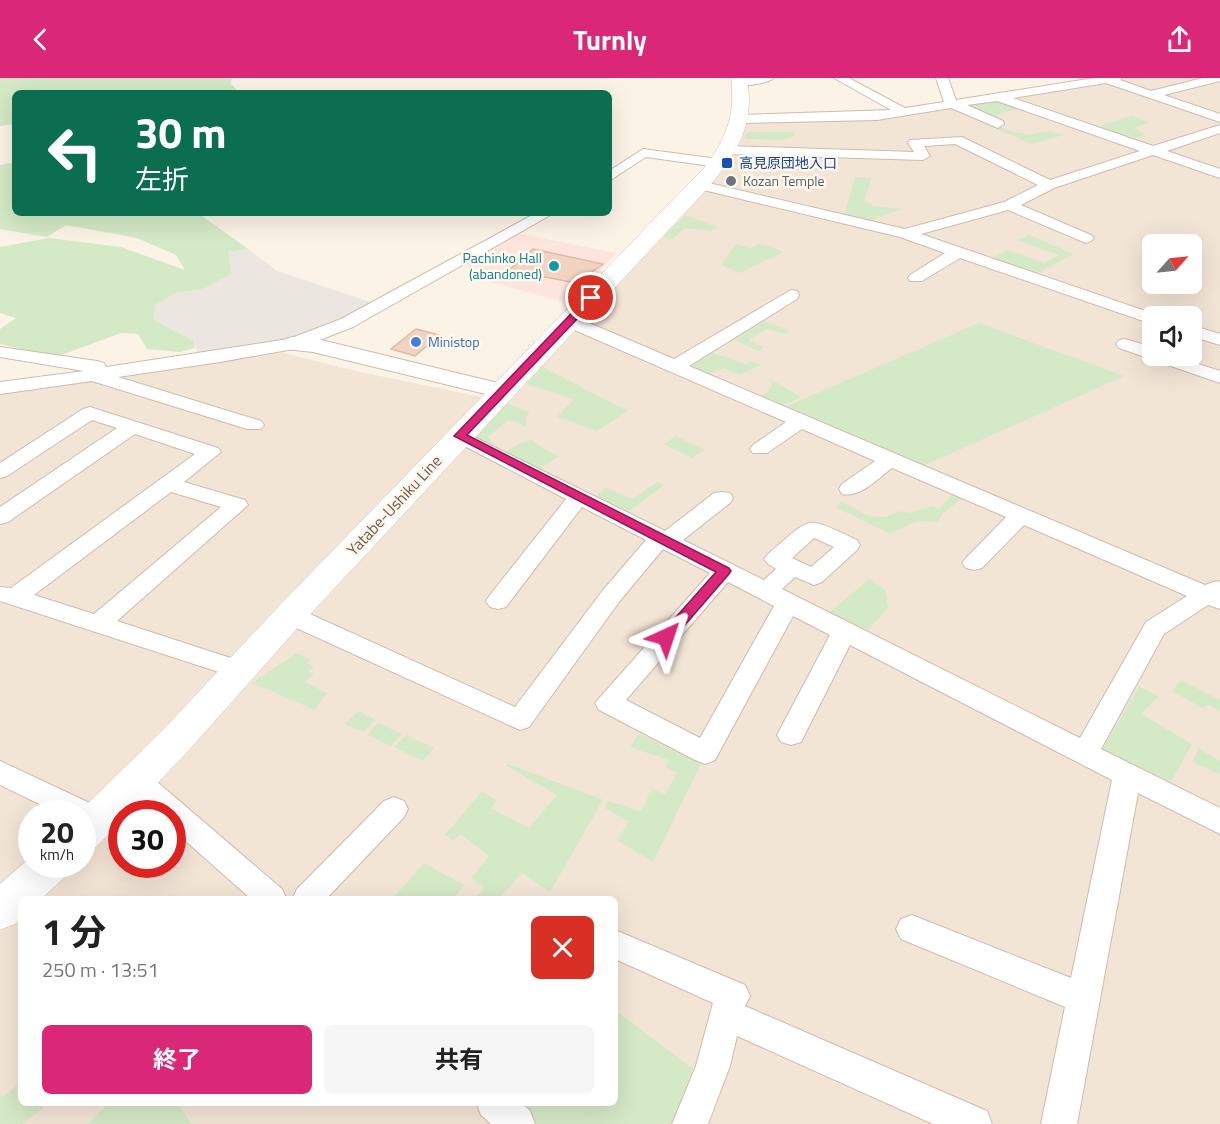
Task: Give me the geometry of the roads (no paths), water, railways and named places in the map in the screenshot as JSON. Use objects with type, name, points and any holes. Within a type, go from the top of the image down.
[{"type":"main road","name":"Yatabe-Ushiku Line","points":[[96,822],[136,783],[290,615],[700,185],[723,157],[741,119],[740,80]]},
{"type":"main road","points":[[0,911],[36,878]]},
{"type":"street","points":[[740,80],[768,78]]},
{"type":"street","points":[[840,78],[904,112]]},
{"type":"street","points":[[942,78],[952,104],[998,124]]},
{"type":"street","points":[[1053,78],[1064,86]]},
{"type":"street","points":[[1152,94],[1217,78]]},
{"type":"street","points":[[741,119],[849,126],[904,112],[1003,93],[1107,79],[1216,114]]},
{"type":"street","points":[[1003,93],[1153,151],[1220,174]]},
{"type":"street","points":[[849,126],[864,154]]},
{"type":"street","points":[[905,234],[1009,205],[1049,185],[1220,129]]},
{"type":"street","points":[[939,131],[1049,185]]},
{"type":"street","points":[[612,175],[643,153],[723,157],[864,154],[923,156],[915,143],[957,140]]},
{"type":"street","points":[[700,185],[905,234],[1142,315]]},
{"type":"street","points":[[1009,205],[1086,238]]},
{"type":"street","points":[[0,388],[220,357],[293,344],[347,323],[542,216]]},
{"type":"street","points":[[916,278],[958,252]]},
{"type":"street","points":[[676,366],[791,296]]},
{"type":"street","points":[[570,321],[1021,515],[1215,595]]},
{"type":"street","points":[[1202,334],[1220,340]]},
{"type":"street","points":[[293,344],[313,345],[502,391]]},
{"type":"street","points":[[1125,344],[1142,350]]},
{"type":"street","points":[[0,352],[120,370]]},
{"type":"street","points":[[1188,366],[1220,377]]},
{"type":"street","points":[[91,375],[254,425]]},
{"type":"street","points":[[0,472],[90,412],[211,452],[8,595]]},
{"type":"street","points":[[760,449],[801,420]]},
{"type":"street","points":[[0,517],[134,426]]},
{"type":"street","points":[[460,436],[1220,822]]},
{"type":"street","points":[[850,489],[891,459]]},
{"type":"street","points":[[98,624],[237,505],[167,484]]},
{"type":"street","points":[[498,602],[579,497]]},
{"type":"street","points":[[290,615],[520,720],[611,596],[664,540],[722,498]]},
{"type":"street","points":[[974,563],[1021,515]]},
{"type":"street","points":[[765,592],[792,567]]},
{"type":"street","points":[[725,571],[608,703],[705,753],[788,603]]},
{"type":"street","points":[[8,595],[240,670]]},
{"type":"street","points":[[1085,754],[1155,628],[1215,595]]},
{"type":"street","points":[[792,735],[844,632]]},
{"type":"street","points":[[0,772],[46,800]]},
{"type":"street","points":[[1059,1124],[1126,776]]},
{"type":"street","points":[[136,783],[145,788],[269,896]]},
{"type":"street","points":[[310,896],[394,809]]},
{"type":"street","points":[[912,930],[1083,999]]},
{"type":"street","points":[[618,945],[732,996],[725,1014],[713,1066],[690,1124]]},
{"type":"street","points":[[725,1014],[974,1124]]},
{"type":"street","points":[[498,1106],[518,1124]]},
{"type":"place","name":"高見原団地入口","points":[[727,163]]},
{"type":"place","name":"Kozan Temple","points":[[731,181]]},
{"type":"place","name":"Pachinko Hall (abandoned)","points":[[554,266]]},
{"type":"place","name":"Ministop","points":[[416,342]]}]
